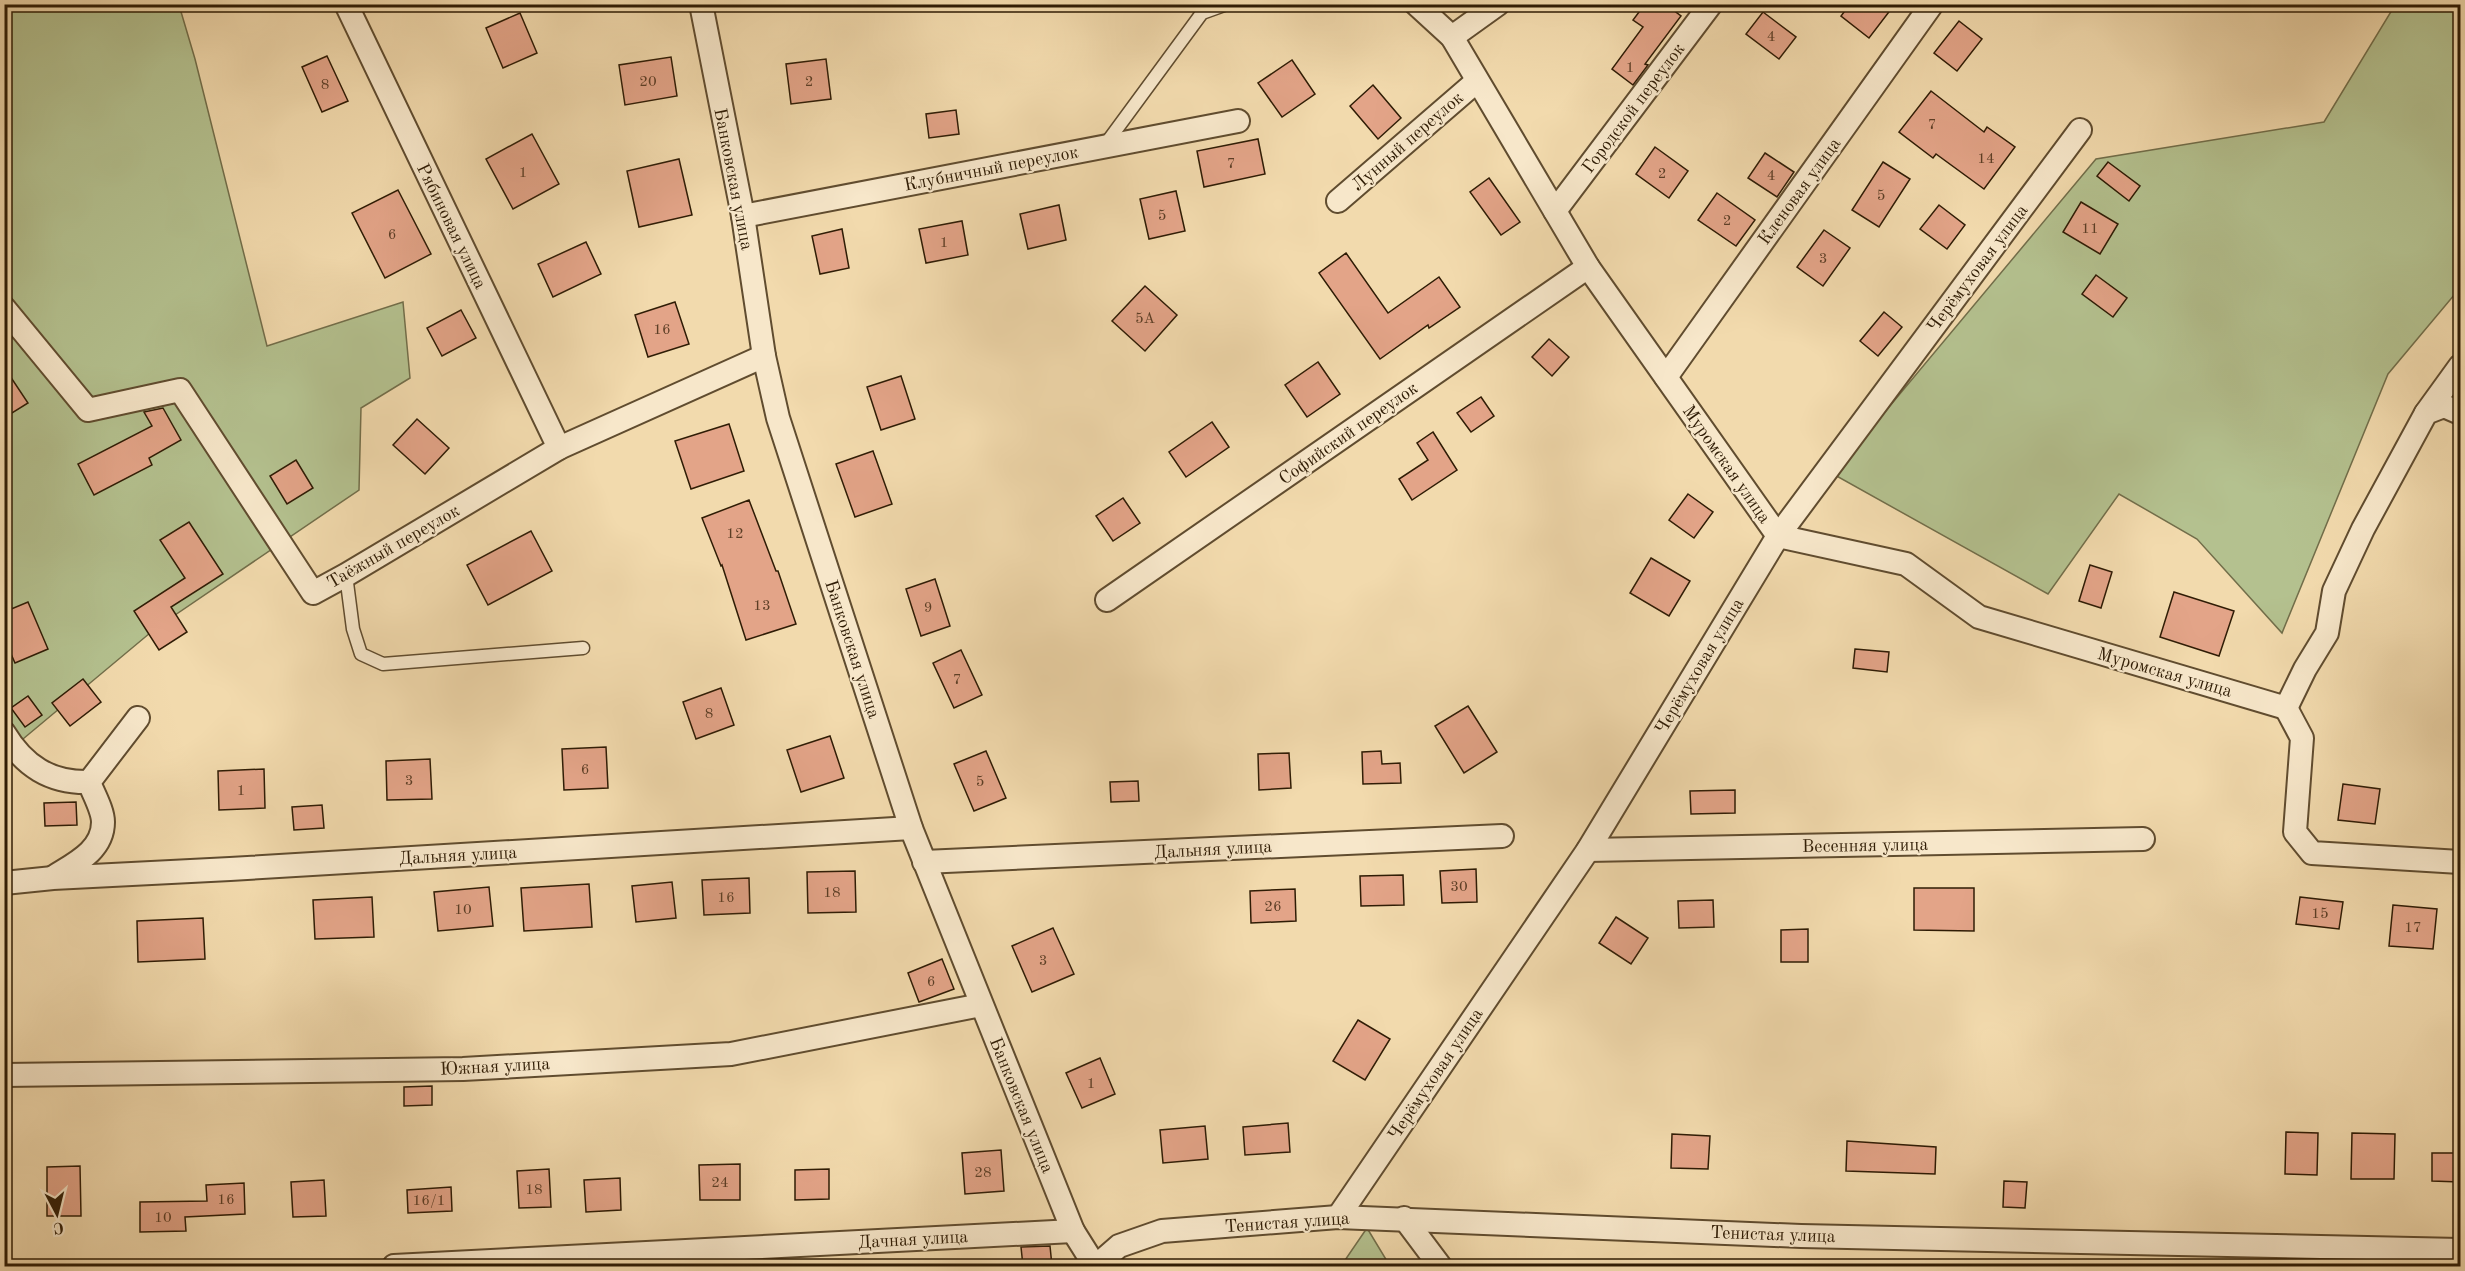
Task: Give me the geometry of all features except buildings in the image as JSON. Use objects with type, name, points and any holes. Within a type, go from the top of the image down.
[{"type":"street","name":"Рябиновая улица","points":[[346,4],[559,448]]},
{"type":"street","name":"Банковская улица","points":[[701,4],[743,216],[764,356],[778,418],[911,828],[1073,1231],[1095,1266]]},
{"type":"street","name":"Муромская улица","points":[[1416,4],[1452,37],[1588,267],[1778,536],[1906,564],[1978,617],[2286,708]]},
{"type":"street","points":[[1452,37],[1498,4]]},
{"type":"street","name":"Городской переулок","points":[[1555,211],[1711,4]]},
{"type":"street","name":"Кленовая улица","points":[[1666,376],[1932,4]]},
{"type":"street","name":"Лунный переулок","points":[[1338,201],[1477,81]]},
{"type":"street","name":"Клубничный переулок","points":[[743,216],[1238,121]]},
{"type":"street","name":"Черёмуховая улица","points":[[1338,1217],[1588,850],[1778,536],[2080,130]]},
{"type":"street","name":"Софийский переулок","points":[[1107,600],[1588,267]]},
{"type":"street","name":"Таёжный переулок","points":[[4,308],[88,410],[180,390],[313,593],[559,448],[764,356]]},
{"type":"street","points":[[2460,366],[2426,413],[2363,529],[2334,591],[2327,633],[2305,669],[2286,708],[2302,738],[2295,832],[2312,853],[2460,862]]},
{"type":"street","points":[[2426,413],[2444,406],[2460,413]]},
{"type":"street","points":[[4,733],[16,752],[41,772],[69,783],[89,782],[138,718]]},
{"type":"street","points":[[53,878],[83,858],[99,842],[103,821],[89,782]]},
{"type":"street","name":"Дальняя улица","points":[[4,882],[911,828]]},
{"type":"street","name":"Дальняя улица","points":[[924,862],[1502,836]]},
{"type":"street","name":"Весенняя улица","points":[[1588,850],[2143,839]]},
{"type":"street","name":"Южная улица","points":[[4,1075],[463,1068],[731,1054],[981,1005]]},
{"type":"street","name":"Тенистая улица","points":[[1095,1266],[1119,1246],[1162,1231],[1338,1217],[1801,1236],[2460,1250]]},
{"type":"street","points":[[1404,1218],[1440,1266]]},
{"type":"street","name":"Дачная улица","points":[[394,1266],[1073,1231]]},
{"type":"lane","points":[[1105,145],[1202,13],[1227,4]]},
{"type":"lane","points":[[346,575],[353,629],[361,654],[383,664],[582,648]]},
{"type":"green space","points":[[5,5],[179,5],[195,59],[267,346],[403,302],[410,378],[361,408],[359,490],[156,628],[5,754]]},
{"type":"green space","points":[[2395,5],[2460,5],[2460,288],[2388,374],[2282,633],[2197,539],[2119,494],[2048,594],[1833,474],[2096,159],[2324,122]]},
{"type":"green space","points":[[1367,1228],[1390,1266],[1341,1266]]}]
